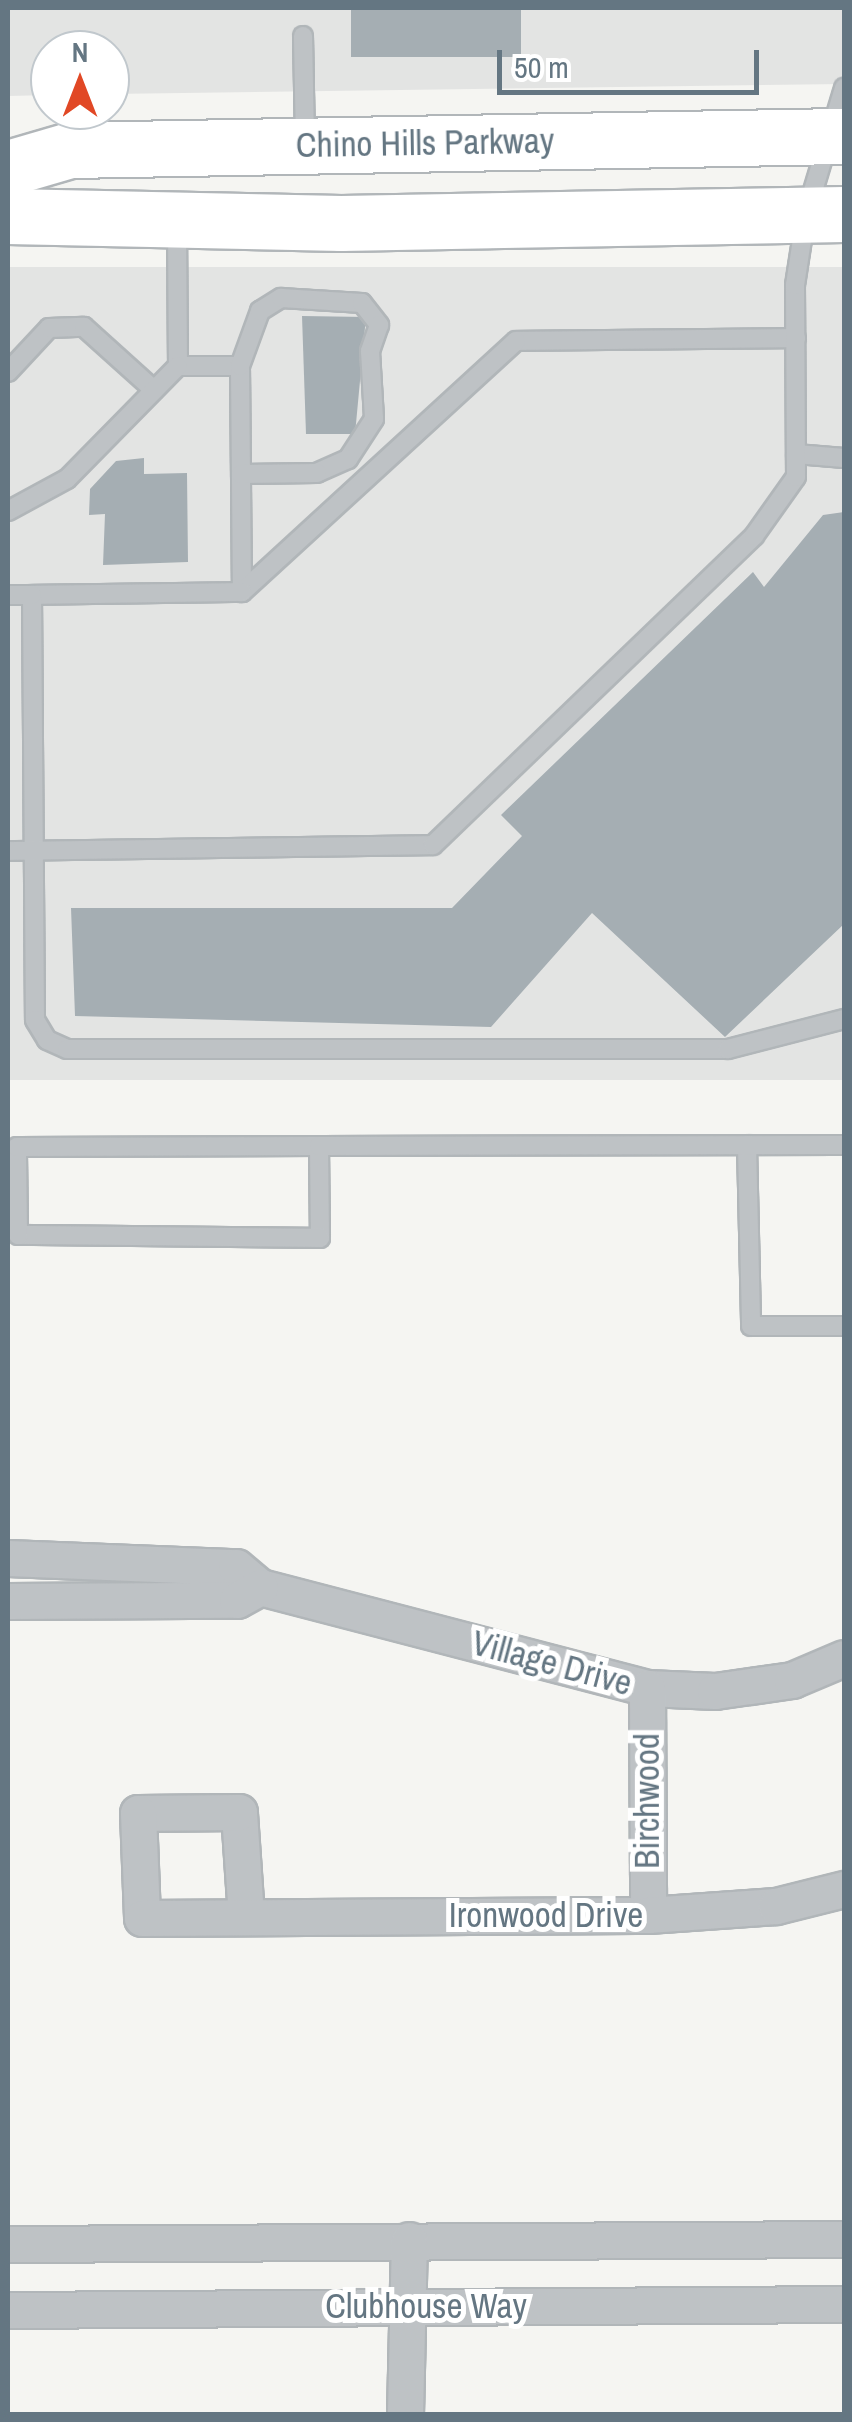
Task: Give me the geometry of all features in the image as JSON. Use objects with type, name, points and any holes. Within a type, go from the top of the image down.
[{"type":"main road","name":"Chino Hills Parkway","points":[[8,168],[70,150],[305,145],[840,120]]},
{"type":"main road","points":[[8,216],[177,220],[825,214]]},
{"type":"street","name":"Village Drive","points":[[8,1558],[198,1562],[236,1567],[260,1587],[647,1688],[716,1691],[792,1680],[844,1658]]},
{"type":"street","points":[[56,1558],[58,1600]]},
{"type":"street","points":[[8,1601],[237,1600],[260,1587]]},
{"type":"street","name":"Birchwood","points":[[647,1688],[648,1915]]},
{"type":"street","name":"Ironwood Drive","points":[[246,1916],[648,1915],[776,1906],[844,1889]]},
{"type":"street","name":"Clubhouse Way","points":[[8,2244],[844,2238]]},
{"type":"street","points":[[405,2414],[409,2240]]},
{"type":"street","name":"Clubhouse Way","points":[[8,2310],[844,2304]]},
{"type":"lane","points":[[304,36],[305,145]]},
{"type":"lane","points":[[8,851],[433,846],[754,536],[796,477],[796,338],[825,214],[840,120]]},
{"type":"lane","points":[[177,220],[178,366]]},
{"type":"lane","points":[[242,474],[317,473],[348,459],[374,420],[370,352],[379,325],[362,303],[281,298],[260,311],[240,366],[242,592]]},
{"type":"lane","points":[[8,372],[49,328],[84,327],[154,390]]},
{"type":"lane","points":[[8,594],[242,592],[516,341],[796,338]]},
{"type":"lane","points":[[8,510],[67,479],[178,366],[240,366]]},
{"type":"lane","points":[[796,454],[844,458]]},
{"type":"lane","points":[[32,595],[35,1020],[47,1040],[67,1050],[728,1050],[844,1019]]},
{"type":"lane","points":[[748,1145],[751,1326],[844,1326]]},
{"type":"lane","points":[[320,1146],[320,1238],[18,1236],[17,1147],[320,1146],[844,1145]]},
{"type":"shaded area","points":[[8,8],[844,8],[844,84],[130,94],[130,30],[30,30],[30,95],[8,96]]},
{"type":"shaded area","points":[[8,267],[844,267],[844,1080],[8,1080]]},
{"type":"building","points":[[351,8],[521,8],[521,57],[351,57]]},
{"type":"building","points":[[302,316],[366,317],[355,434],[306,434]]},
{"type":"building","points":[[144,458],[144,474],[187,473],[188,562],[103,565],[105,514],[89,515],[90,489],[116,461]]},
{"type":"building","points":[[844,512],[844,924],[725,1037],[592,913],[491,1027],[75,1016],[71,908],[452,908],[522,836],[501,815],[753,572],[764,587],[823,515]]}]
